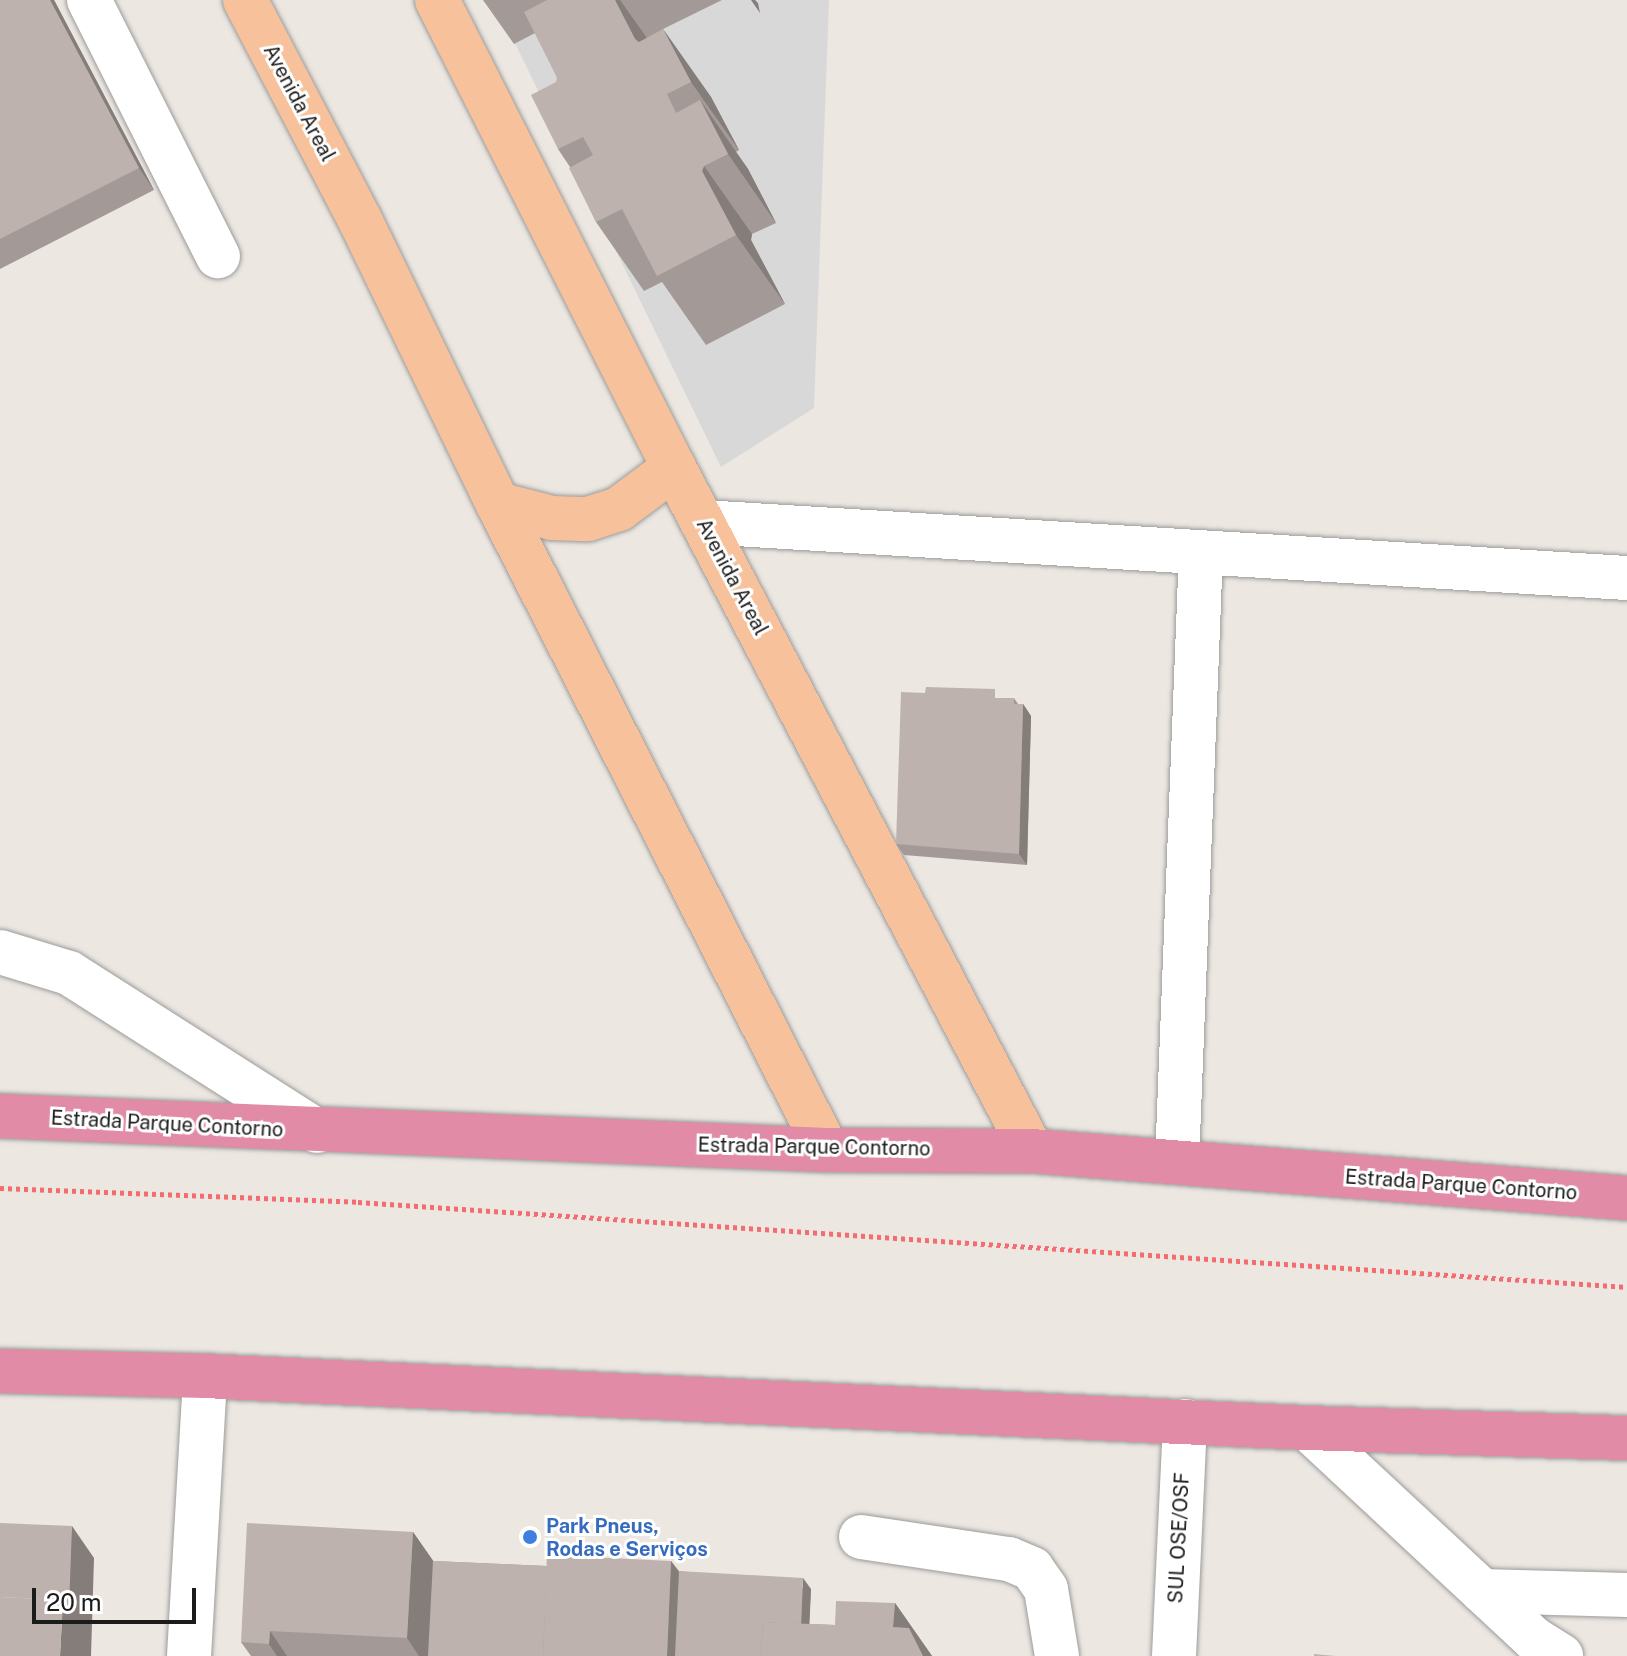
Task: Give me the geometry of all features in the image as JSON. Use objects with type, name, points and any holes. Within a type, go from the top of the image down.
[{"type":"highway","name":"Estrada Parque Contorno","points":[[0,1116],[827,1150],[1032,1151],[1627,1198]]},
{"type":"highway","points":[[0,1371],[205,1376],[1307,1428],[1627,1438]]},
{"type":"main road","name":"Avenida Areal","points":[[245,0],[360,220],[498,504],[827,1150]]},
{"type":"main road","name":"Avenida Areal","points":[[437,0],[674,468],[1032,1151]]},
{"type":"main road","points":[[498,504],[552,518],[588,519],[619,509],[674,468]]},
{"type":"street","points":[[89,0],[218,256]]},
{"type":"street","points":[[703,522],[1627,578]]},
{"type":"street","points":[[1177,1162],[1201,552]]},
{"type":"street","points":[[0,952],[69,973],[317,1131]]},
{"type":"street","points":[[189,1656],[205,1376]]},
{"type":"street","name":"SUL OSE/OSF","points":[[1174,1656],[1185,1421]]},
{"type":"street","points":[[1307,1428],[1534,1639],[1561,1656]]},
{"type":"street","points":[[861,1537],[1009,1559],[1032,1569],[1046,1589],[1057,1656]]},
{"type":"street","points":[[1482,1591],[1627,1595]]},
{"type":"path","points":[[0,1188],[358,1202],[1627,1287]]},
{"type":"shaded area","points":[[494,0],[829,0],[814,408],[721,467]]},
{"type":"building","points":[[0,0],[50,0],[139,168],[0,239]]},
{"type":"building","points":[[547,0],[615,0],[639,42],[663,29],[691,82],[667,94],[676,113],[700,100],[728,154],[704,166],[702,171],[736,235],[657,276],[622,209],[596,222],[569,168],[593,155],[583,137],[558,149],[531,95],[556,82],[557,77],[524,12]]},
{"type":"building","points":[[926,687],[995,689],[995,698],[1014,698],[1014,704],[1023,704],[1019,854],[896,844],[901,692],[925,693]]},
{"type":"building","points":[[0,1523],[72,1526],[69,1608],[63,1600],[0,1597]]},
{"type":"building","points":[[247,1523],[413,1532],[407,1638],[270,1631],[269,1644],[241,1642]]},
{"type":"building","points":[[547,1555],[671,1561],[667,1656],[543,1656]]},
{"type":"building","points":[[433,1561],[547,1566],[543,1656],[428,1656]]},
{"type":"building","points":[[679,1571],[803,1578],[801,1624],[763,1622],[761,1656],[675,1656]]},
{"type":"building","points":[[0,1597],[63,1600],[60,1656],[0,1656]]},
{"type":"building","points":[[836,1601],[895,1603],[893,1627],[909,1628],[923,1656],[761,1656],[763,1622],[835,1625]]},
{"type":"place","name":"Park Pneus, Rodas e Serviços","points":[[530,1537]]}]
